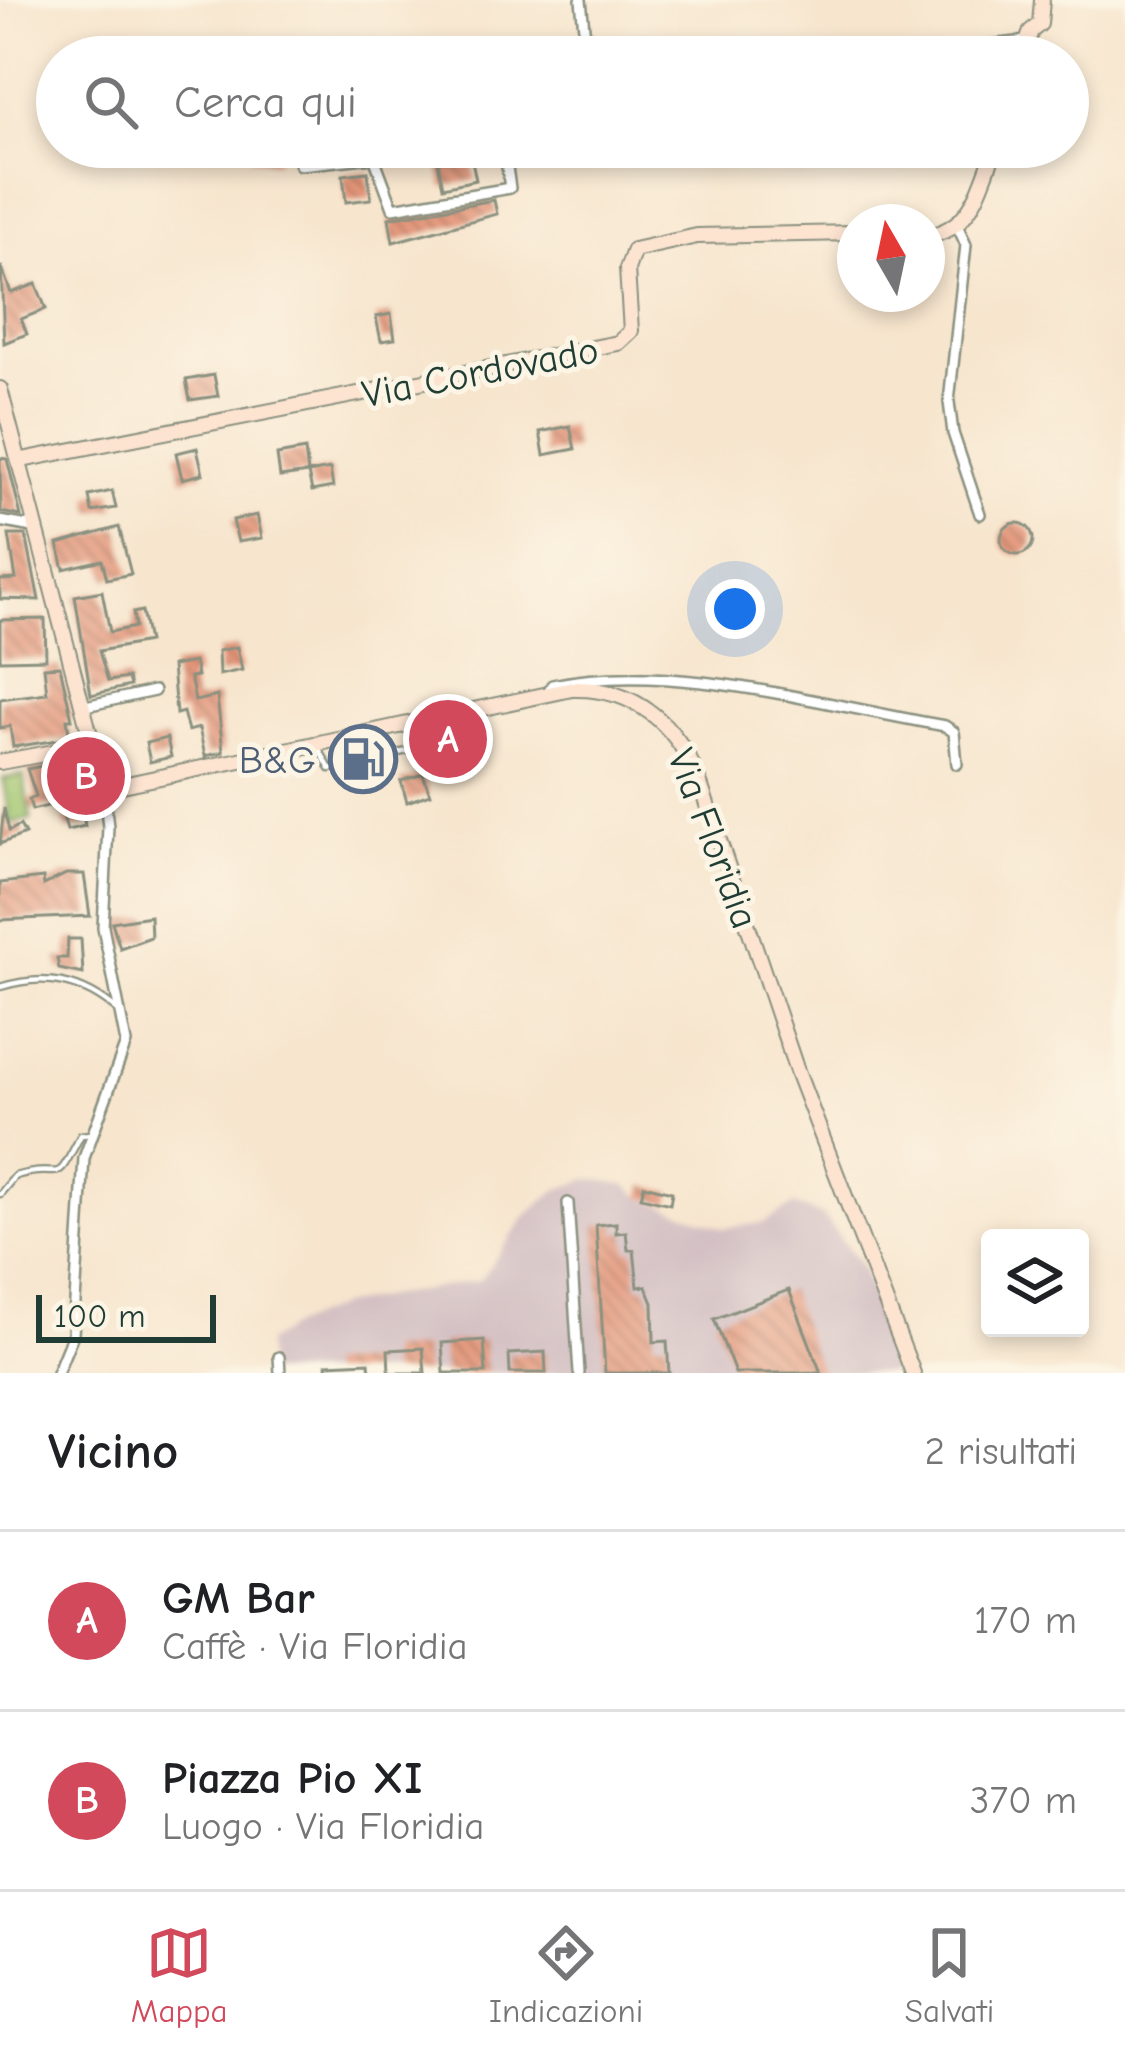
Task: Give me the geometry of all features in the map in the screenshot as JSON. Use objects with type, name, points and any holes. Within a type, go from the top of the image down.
[{"type":"street","points":[[580,0],[584,36]]},
{"type":"street","points":[[1030,36],[1040,23],[1042,0]]},
{"type":"street","points":[[378,168],[393,208],[510,188],[507,168]]},
{"type":"street","points":[[945,231],[958,227],[985,168]]},
{"type":"street","points":[[958,227],[967,245],[949,402],[953,433],[980,514]]},
{"type":"street","name":"Via Cordovado","points":[[22,460],[618,344],[632,331],[626,269],[634,250],[697,236],[837,233]]},
{"type":"street","points":[[0,389],[104,789],[108,827],[103,927],[123,1056],[90,1134],[73,1334],[57,1373]]},
{"type":"street","points":[[0,521],[38,528]]},
{"type":"street","points":[[548,694],[552,685],[587,677],[672,679],[945,726],[954,732],[957,764]]},
{"type":"street","points":[[81,707],[154,691]]},
{"type":"street","name":"Via Floridia","points":[[104,789],[318,747],[548,694],[609,691],[652,712],[687,749],[913,1373]]},
{"type":"street","points":[[0,762],[92,745]]},
{"type":"street","points":[[568,1203],[579,1373]]},
{"type":"street","points":[[279,1357],[280,1373]]},
{"type":"lane","points":[[318,747],[330,769],[411,750],[410,726]]},
{"type":"lane","points":[[0,987],[44,976],[60,978],[119,1012]]},
{"type":"lane","points":[[0,1195],[15,1177],[58,1174],[68,1167],[81,1135],[90,1134]]},
{"type":"shaded area","points":[[588,1179],[625,1184],[641,1197],[723,1228],[763,1223],[794,1205],[823,1216],[860,1264],[905,1373],[267,1373],[266,1343],[294,1325],[341,1305],[480,1280],[526,1216],[557,1190]]},
{"type":"green space","points":[[23,775],[31,819],[10,823],[3,779]]},
{"type":"building","points":[[439,168],[474,168],[476,180],[443,187]]},
{"type":"building","points":[[368,172],[371,199],[346,202],[343,175]]},
{"type":"building","points":[[494,200],[497,214],[393,242],[389,218]]},
{"type":"building","points":[[1,266],[11,293],[36,284],[46,309],[21,319],[27,334],[4,343]]},
{"type":"building","points":[[391,314],[395,339],[381,341],[376,317]]},
{"type":"building","points":[[214,375],[218,396],[190,400],[186,380]]},
{"type":"building","points":[[570,426],[575,449],[544,455],[540,432]]},
{"type":"building","points":[[197,448],[203,474],[182,479],[176,453]]},
{"type":"building","points":[[305,450],[308,473],[280,477],[277,455]]},
{"type":"building","points":[[0,458],[7,459],[21,516],[1,512]]},
{"type":"building","points":[[330,469],[333,487],[312,491],[308,473]]},
{"type":"building","points":[[112,491],[116,508],[92,512],[89,496]]},
{"type":"building","points":[[257,515],[262,538],[238,542],[233,520]]},
{"type":"building","points":[[1017,523],[1029,527],[1033,539],[1029,551],[1017,555],[1005,551],[1001,539],[1005,527]]},
{"type":"building","points":[[119,527],[131,574],[107,579],[102,560],[64,569],[58,544]]},
{"type":"building","points":[[9,535],[26,535],[39,600],[0,599],[0,580],[16,579]]},
{"type":"building","points":[[102,591],[110,632],[135,627],[133,613],[142,611],[148,642],[99,651],[108,681],[128,678],[130,686],[91,695],[75,596]]},
{"type":"building","points":[[45,619],[46,659],[0,660],[0,620]]},
{"type":"building","points":[[237,647],[242,670],[219,675],[218,651]]},
{"type":"building","points":[[194,662],[197,676],[190,677],[195,701],[217,696],[223,752],[205,756],[199,728],[188,731],[183,712],[176,714],[172,666]]},
{"type":"building","points":[[60,666],[72,719],[67,719],[70,738],[13,747],[10,726],[0,728],[0,699],[47,693],[44,667]]},
{"type":"building","points":[[458,730],[461,742],[438,748],[435,736]]},
{"type":"building","points":[[167,738],[171,757],[150,762],[146,743]]},
{"type":"building","points":[[74,760],[75,773],[50,778],[56,804],[32,810],[29,799],[36,796],[27,769]]},
{"type":"building","points":[[423,774],[430,794],[407,802],[401,781]]},
{"type":"building","points":[[80,795],[85,826],[67,830],[60,806]]},
{"type":"building","points":[[4,808],[9,831],[20,825],[25,834],[0,844]]},
{"type":"building","points":[[66,874],[84,874],[90,916],[0,920],[0,883],[43,878],[44,885]]},
{"type":"building","points":[[150,916],[151,937],[120,948],[112,922]]},
{"type":"building","points":[[68,939],[81,939],[83,974],[59,969],[57,958],[67,958]]},
{"type":"building","points":[[644,1185],[672,1192],[670,1204],[641,1197]]},
{"type":"building","points":[[616,1223],[616,1233],[626,1232],[628,1250],[634,1250],[638,1287],[646,1286],[653,1303],[654,1342],[667,1341],[669,1373],[605,1373],[596,1225]]},
{"type":"building","points":[[789,1290],[821,1373],[735,1373],[714,1319]]},
{"type":"building","points":[[484,1340],[486,1373],[444,1373],[442,1343]]},
{"type":"building","points":[[423,1348],[425,1373],[389,1373],[388,1350]]},
{"type":"building","points":[[545,1352],[546,1373],[510,1373],[509,1354]]},
{"type":"building","points":[[369,1362],[370,1373],[328,1373],[327,1364]]},
{"type":"place","name":"GM Bar","points":[[448,739]]},
{"type":"place","name":"B&G","points":[[363,759]]},
{"type":"place","name":"Piazza Pio XI","points":[[86,776]]}]
